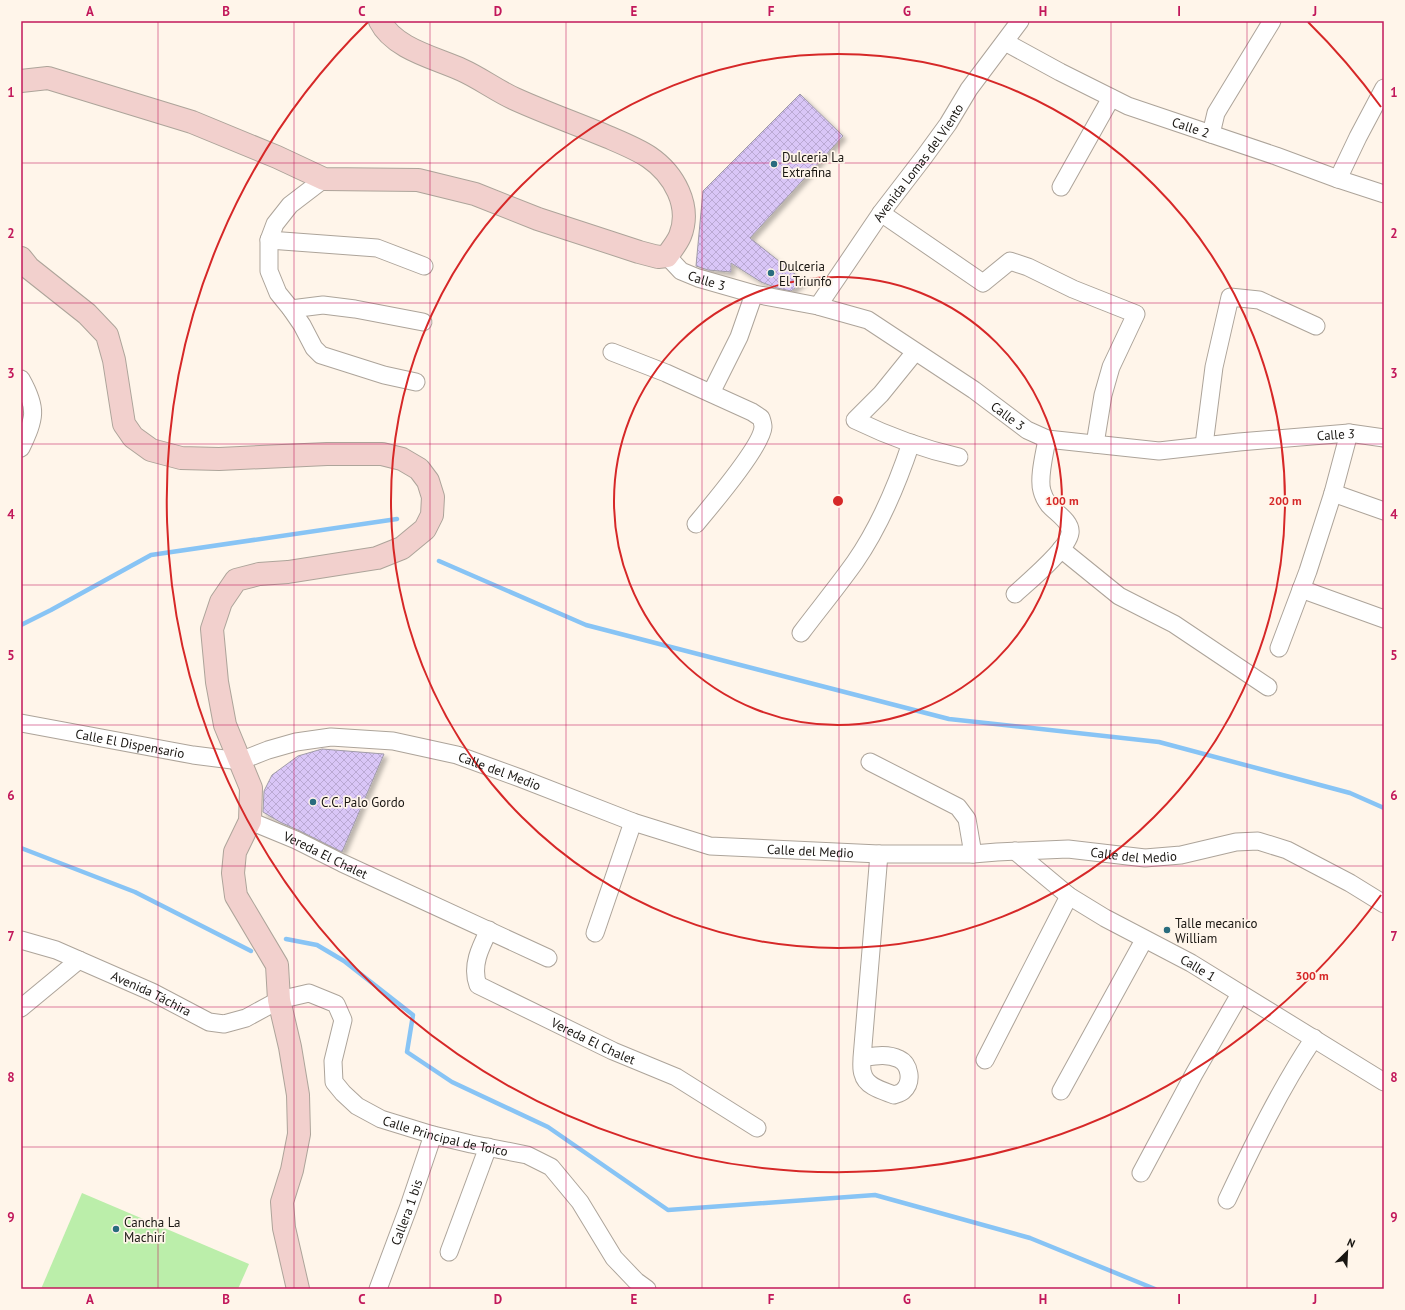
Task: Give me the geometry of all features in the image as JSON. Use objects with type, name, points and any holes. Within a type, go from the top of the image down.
[{"type":"main road","points":[[21,81],[48,78],[192,122],[277,157],[324,179],[418,180],[475,194],[538,220],[639,252],[658,257],[667,256],[680,235],[685,217],[683,199],[674,182],[650,157],[630,147],[514,99],[463,70],[411,49],[389,34],[380,21]]},
{"type":"main road","points":[[21,258],[29,268],[87,314],[107,335],[114,360],[124,424],[133,437],[151,450],[181,458],[219,459],[327,454],[382,454],[402,459],[419,469],[428,480],[433,497],[432,515],[425,529],[402,548],[377,558],[288,572],[259,574],[236,580],[221,602],[212,629],[217,682],[225,725],[251,788],[250,821],[235,852],[233,873],[236,896],[276,965],[279,1000],[290,1047],[298,1094],[299,1134],[292,1170],[282,1202],[284,1228],[298,1289]]},
{"type":"street","name":"Avenida Lomas del Viento","points":[[818,306],[881,213],[948,124],[969,90],[1020,21]]},
{"type":"street","points":[[1211,134],[1216,113],[1272,21]]},
{"type":"street","name":"Calle 2","points":[[1005,42],[1128,106],[1276,156],[1338,180],[1384,194]]},
{"type":"street","points":[[1338,180],[1358,137],[1384,88]]},
{"type":"street","points":[[1061,188],[1111,98]]},
{"type":"street","points":[[324,179],[290,205],[275,224],[269,240],[269,271],[278,293],[292,309],[314,348],[322,356],[384,375],[416,382]]},
{"type":"street","points":[[881,213],[982,283],[1010,261],[1028,267],[1073,289],[1136,314],[1111,367],[1103,395],[1095,444]]},
{"type":"street","points":[[269,240],[377,248],[424,266]]},
{"type":"street","name":"Calle 3","points":[[667,256],[681,271],[698,278],[754,294],[818,306],[868,320],[974,390],[1027,430],[1047,439],[1159,452],[1204,446],[1349,433],[1384,438]]},
{"type":"street","points":[[711,393],[738,337],[754,294]]},
{"type":"street","points":[[1204,446],[1214,367],[1230,297],[1260,300],[1316,326]]},
{"type":"street","points":[[292,309],[323,305],[355,309],[423,322]]},
{"type":"street","points":[[612,352],[666,373],[752,412],[761,418],[763,428],[759,441],[726,487],[696,524]]},
{"type":"street","points":[[915,352],[881,394],[855,420],[878,431],[910,443],[959,457]]},
{"type":"street","points":[[21,379],[30,394],[33,409],[31,425],[21,448]]},
{"type":"street","points":[[1279,648],[1301,589],[1333,493],[1349,433]]},
{"type":"street","points":[[1015,594],[1061,549],[1068,539],[1070,532],[1069,525],[1048,504],[1041,489],[1047,439]]},
{"type":"street","points":[[801,633],[855,562],[879,520],[901,472],[910,443]]},
{"type":"street","points":[[1333,493],[1384,511]]},
{"type":"street","points":[[1061,549],[1119,596],[1174,624],[1268,687]]},
{"type":"street","points":[[1301,589],[1384,619]]},
{"type":"street","name":"Calle El Dispensario","points":[[21,723],[193,755],[240,761]]},
{"type":"street","name":"Calle del Medio","points":[[240,761],[268,750],[296,742],[330,737],[393,741],[457,755],[633,822],[710,846],[879,854],[973,854],[1068,849],[1145,858],[1181,855],[1236,842],[1258,841],[1287,850],[1350,883],[1384,904]]},
{"type":"street","points":[[870,762],[958,807],[966,820],[973,854]]},
{"type":"street","name":"Vereda El Chalet","points":[[250,821],[296,840],[342,863],[548,958]]},
{"type":"street","points":[[595,933],[633,822]]},
{"type":"street","name":"Calle 1","points":[[1015,851],[1069,896],[1144,940],[1191,963],[1384,1082]]},
{"type":"street","points":[[862,1058],[879,854]]},
{"type":"street","points":[[985,1060],[1069,896]]},
{"type":"street","name":"Vereda El Chalet","points":[[489,930],[478,953],[475,968],[478,985],[614,1051],[676,1077],[756,1128]]},
{"type":"street","name":"Avenida Táchira","points":[[21,940],[56,950],[79,960],[152,992],[209,1022],[224,1024],[246,1018],[279,1000]]},
{"type":"street","points":[[1061,1092],[1144,940]]},
{"type":"street","points":[[21,1008],[79,960]]},
{"type":"street","name":"Calle Principal de Toico","points":[[279,1000],[309,993],[336,1004],[343,1020],[333,1061],[334,1082],[358,1106],[381,1119],[433,1135],[527,1155],[551,1167],[580,1202],[614,1258],[636,1281],[647,1289]]},
{"type":"street","points":[[1141,1173],[1194,1074],[1240,994]]},
{"type":"street","points":[[1227,1200],[1294,1067],[1314,1038]]},
{"type":"street","name":"Callera 1 bis","points":[[378,1289],[409,1206],[433,1135]]},
{"type":"street","points":[[448,1252],[488,1147]]},
{"type":"green space","name":"Cancha La Machirí","points":[[82,1193],[249,1264],[238,1289],[41,1289]]},
{"type":"building","name":"Dulceria La Extrafina","points":[[800,94],[843,136],[750,238],[804,281],[791,291],[761,282],[731,263],[731,272],[708,270],[696,266],[703,191]]},
{"type":"building","name":"C.C. Palo Gordo","points":[[322,749],[384,754],[342,852],[280,822],[263,812],[264,791],[272,775],[298,756]]},
{"type":"waterway","points":[[21,625],[151,555],[397,519]]},
{"type":"waterway","points":[[439,561],[586,625],[949,719],[1159,742],[1350,793],[1384,808]]},
{"type":"waterway","points":[[21,848],[135,892],[251,951]]},
{"type":"waterway","points":[[286,939],[317,945],[344,961],[413,1015],[407,1052],[452,1082],[548,1127],[668,1210],[875,1195],[1030,1238],[1155,1289]]},
{"type":"place","name":"Dulceria La Extrafina","points":[[774,164]]},
{"type":"place","name":"Dulceria El Triunfo","points":[[771,273]]},
{"type":"place","name":"C.C. Palo Gordo","points":[[313,802]]},
{"type":"place","name":"Talle mecanico William","points":[[1167,930]]},
{"type":"place","name":"Cancha La Machirí","points":[[116,1229]]}]
